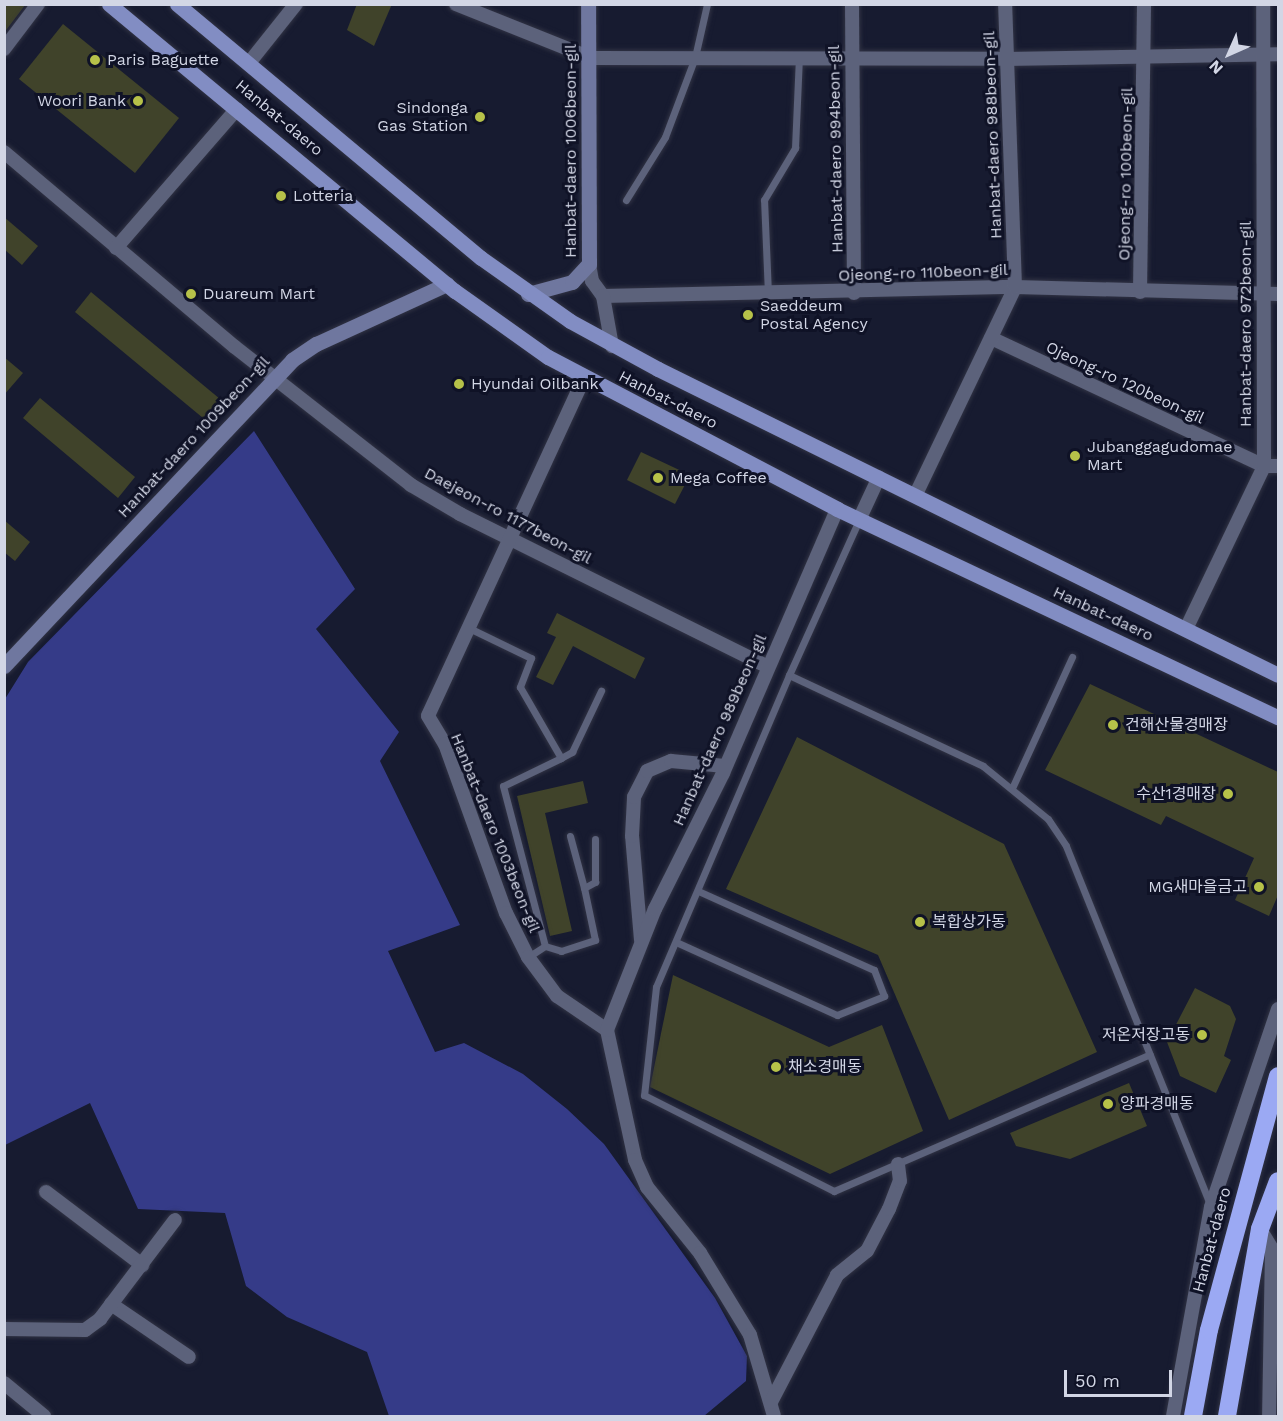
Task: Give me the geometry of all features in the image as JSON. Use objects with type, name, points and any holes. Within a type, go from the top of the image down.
[{"type":"highway","name":"Hanbat-daero","points":[[1193,1416],[1212,1319],[1278,1076]]},
{"type":"highway","points":[[1227,1416],[1260,1229],[1278,1181]]},
{"type":"main road","name":"Hanbat-daero","points":[[109,4],[504,329],[584,378],[859,520],[1278,717]]},
{"type":"main road","name":"Hanbat-daero","points":[[177,4],[528,294],[612,346],[1187,627],[1278,675]]},
{"type":"street","points":[[4,49],[38,4]]},
{"type":"street","points":[[249,63],[296,4]]},
{"type":"street","points":[[456,4],[591,58],[851,56],[1005,59],[1278,54]]},
{"type":"street","name":"Hanbat-daero 1006beon-gil","points":[[528,294],[572,282],[589,264],[591,58],[588,4]]},
{"type":"street","name":"Hanbat-daero 994beon-gil","points":[[852,4],[854,293]]},
{"type":"street","name":"Hanbat-daero 988beon-gil","points":[[916,494],[1015,287],[1005,59],[1005,4]]},
{"type":"street","name":"Ojeong-ro 100beon-gil","points":[[1140,292],[1144,4]]},
{"type":"street","name":"Hanbat-daero 972beon-gil","points":[[1187,627],[1264,466],[1261,294],[1263,4]]},
{"type":"street","points":[[116,249],[237,109]]},
{"type":"street","name":"Daejeon-ro 1177beon-gil","points":[[4,152],[116,249],[273,377],[411,485],[766,666]]},
{"type":"street","points":[[589,264],[592,281],[603,296],[612,346]]},
{"type":"street","name":"Hanbat-daero 1009beon-gil","points":[[4,666],[273,377],[316,345],[447,284]]},
{"type":"street","name":"Ojeong-ro 110beon-gil","points":[[603,296],[854,293],[1015,287],[1278,294]]},
{"type":"street","name":"Ojeong-ro 120beon-gil","points":[[992,339],[1264,466],[1278,466]]},
{"type":"street","name":"Hanbat-daero 1003beon-gil","points":[[584,378],[428,716],[445,744],[506,913],[528,957],[557,996],[607,1030]]},
{"type":"street","points":[[859,520],[879,477]]},
{"type":"street","name":"Hanbat-daero 989beon-gil","points":[[607,1030],[641,942],[725,766],[766,666],[837,509]]},
{"type":"street","points":[[641,942],[632,836],[638,788],[647,771],[670,760],[725,766]]},
{"type":"street","points":[[1173,1416],[1211,1207],[1278,1009]]},
{"type":"street","points":[[607,1030],[635,1160],[646,1187],[700,1253],[750,1335],[774,1416]]},
{"type":"street","points":[[771,1402],[837,1275],[867,1251],[889,1209],[900,1181],[898,1164]]},
{"type":"street","points":[[46,1192],[141,1265]]},
{"type":"street","points":[[4,1329],[85,1330],[111,1304],[175,1220]]},
{"type":"street","points":[[1260,1229],[1272,1249],[1269,1416]]},
{"type":"street","points":[[111,1304],[189,1357]]},
{"type":"street","points":[[4,1383],[44,1416]]},
{"type":"street","points":[[1276,1416],[1278,1393]]},
{"type":"lane","points":[[626,200],[665,137],[695,57],[707,4]]},
{"type":"lane","points":[[768,294],[764,200],[795,148],[799,57]]},
{"type":"lane","points":[[859,520],[789,675],[656,987],[644,1095],[834,1191],[1150,1054]]},
{"type":"lane","points":[[469,628],[531,658],[520,687],[561,758]]},
{"type":"lane","points":[[1013,786],[1072,657]]},
{"type":"lane","points":[[789,675],[983,766],[1013,786],[1048,819],[1066,846],[1211,1207]]},
{"type":"lane","points":[[545,946],[503,786],[572,752],[601,691]]},
{"type":"lane","points":[[545,946],[561,951],[595,940],[570,836]]},
{"type":"lane","points":[[584,888],[594,882],[595,839]]},
{"type":"lane","points":[[676,942],[837,1015],[884,996],[874,970],[698,891]]},
{"type":"lane","points":[[528,957],[545,946]]},
{"type":"shaded area","points":[[254,431],[355,589],[316,629],[399,732],[380,761],[460,925],[388,951],[435,1052],[464,1043],[523,1074],[567,1109],[604,1144],[715,1298],[747,1356],[746,1381],[704,1416],[389,1416],[367,1352],[287,1317],[246,1286],[225,1213],[138,1209],[90,1103],[5,1145],[5,699],[28,662]]},
{"type":"building","points":[[4,4],[26,4],[4,33]]},
{"type":"building","points":[[357,4],[392,4],[374,46],[347,30]]},
{"type":"building","points":[[63,24],[179,118],[135,173],[19,79]]},
{"type":"building","points":[[4,217],[38,246],[22,265],[4,249]]},
{"type":"building","points":[[91,292],[220,399],[203,418],[75,312]]},
{"type":"building","points":[[4,357],[23,373],[4,395]]},
{"type":"building","points":[[40,398],[135,477],[118,498],[23,418]]},
{"type":"building","name":"Mega Coffee","points":[[641,452],[690,475],[675,504],[627,480]]},
{"type":"building","points":[[4,520],[30,542],[15,561],[4,552]]},
{"type":"building","points":[[557,613],[645,658],[635,679],[573,646],[553,685],[536,677],[556,637],[547,633]]},
{"type":"building","points":[[1090,684],[1278,772],[1278,895],[1269,916],[1235,900],[1254,858],[1166,816],[1161,825],[1045,770]]},
{"type":"building","name":"복합상가동","points":[[797,737],[1004,844],[1097,1052],[949,1120],[878,955],[726,889]]},
{"type":"building","points":[[583,781],[588,803],[545,813],[572,931],[550,936],[517,796]]},
{"type":"building","name":"채소경매동","points":[[673,975],[829,1047],[882,1025],[923,1131],[830,1174],[650,1087]]},
{"type":"building","name":"저온저장고동","points":[[1195,988],[1230,1006],[1236,1019],[1224,1056],[1231,1060],[1216,1093],[1180,1076],[1167,1042]]},
{"type":"building","name":"양파경매동","points":[[1129,1083],[1147,1126],[1070,1159],[1016,1146],[1010,1133]]},
{"type":"place","name":"Paris Baguette","points":[[95,60]]},
{"type":"place","name":"Woori Bank","points":[[138,101]]},
{"type":"place","name":"Sindonga Gas Station","points":[[480,117]]},
{"type":"place","name":"Lotteria","points":[[281,196]]},
{"type":"place","name":"Duareum Mart","points":[[191,294]]},
{"type":"place","name":"Saeddeum Postal Agency","points":[[748,315]]},
{"type":"place","name":"Hyundai Oilbank","points":[[459,384]]},
{"type":"place","name":"Jubanggagudomae Mart","points":[[1075,456]]},
{"type":"place","name":"Mega Coffee","points":[[658,478]]},
{"type":"place","name":"건해산물경매장","points":[[1113,725]]},
{"type":"place","name":"수산1경매장","points":[[1228,794]]},
{"type":"place","name":"MG새마을금고","points":[[1259,887]]},
{"type":"place","name":"복합상가동","points":[[920,922]]},
{"type":"place","name":"저온저장고동","points":[[1202,1035]]},
{"type":"place","name":"채소경매동","points":[[776,1067]]},
{"type":"place","name":"양파경매동","points":[[1108,1104]]}]
